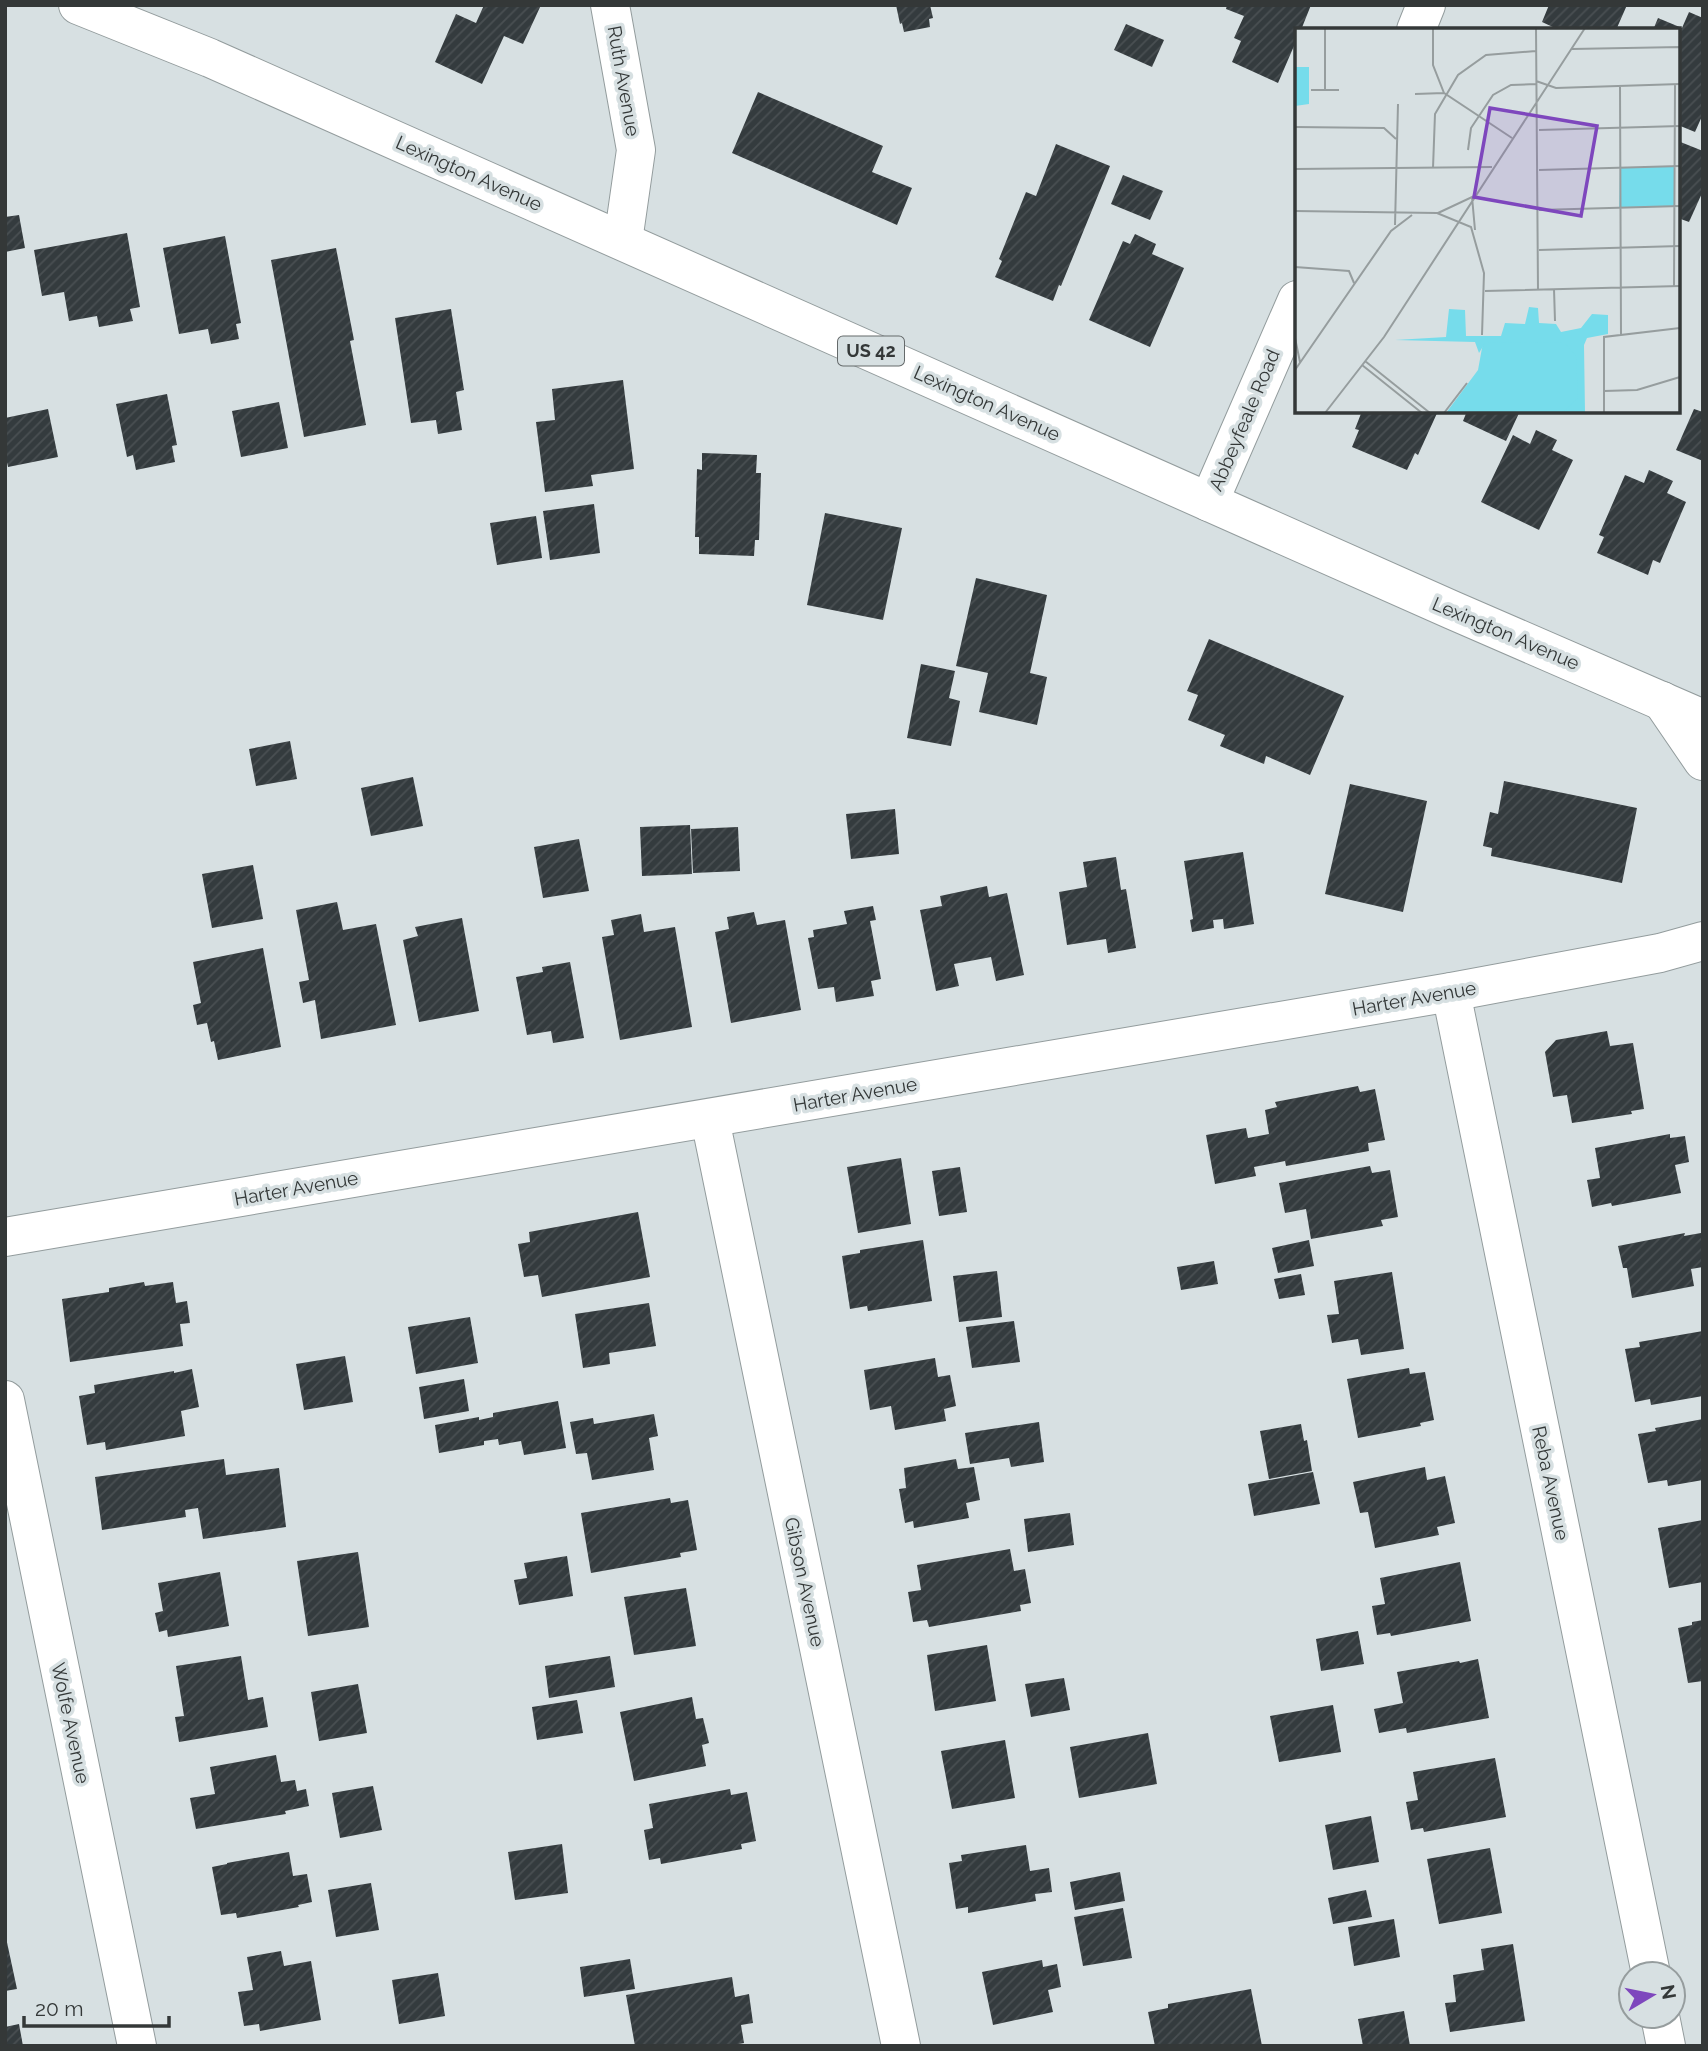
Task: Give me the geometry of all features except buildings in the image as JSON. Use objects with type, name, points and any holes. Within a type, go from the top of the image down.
[{"type":"street","name":"Lexington Avenue","points":[[78,5],[222,63],[1703,719]]},
{"type":"street","name":"Ruth Avenue","points":[[610,5],[636,150],[623,241]]},
{"type":"street","points":[[1417,28],[1426,5]]},
{"type":"street","name":"Abbeyfeale Road","points":[[1209,502],[1295,305]]},
{"type":"street","points":[[1662,701],[1703,761]]},
{"type":"street","points":[[1660,953],[1703,910]]},
{"type":"street","name":"Harter Avenue","points":[[5,1237],[1451,992],[1660,953],[1703,941]]},
{"type":"street","name":"Reba Avenue","points":[[1451,992],[1648,1960]]},
{"type":"street","name":"Gibson Avenue","points":[[710,1118],[901,2046]]},
{"type":"street","name":"Wolfe Avenue","points":[[5,1400],[137,2046]]}]
